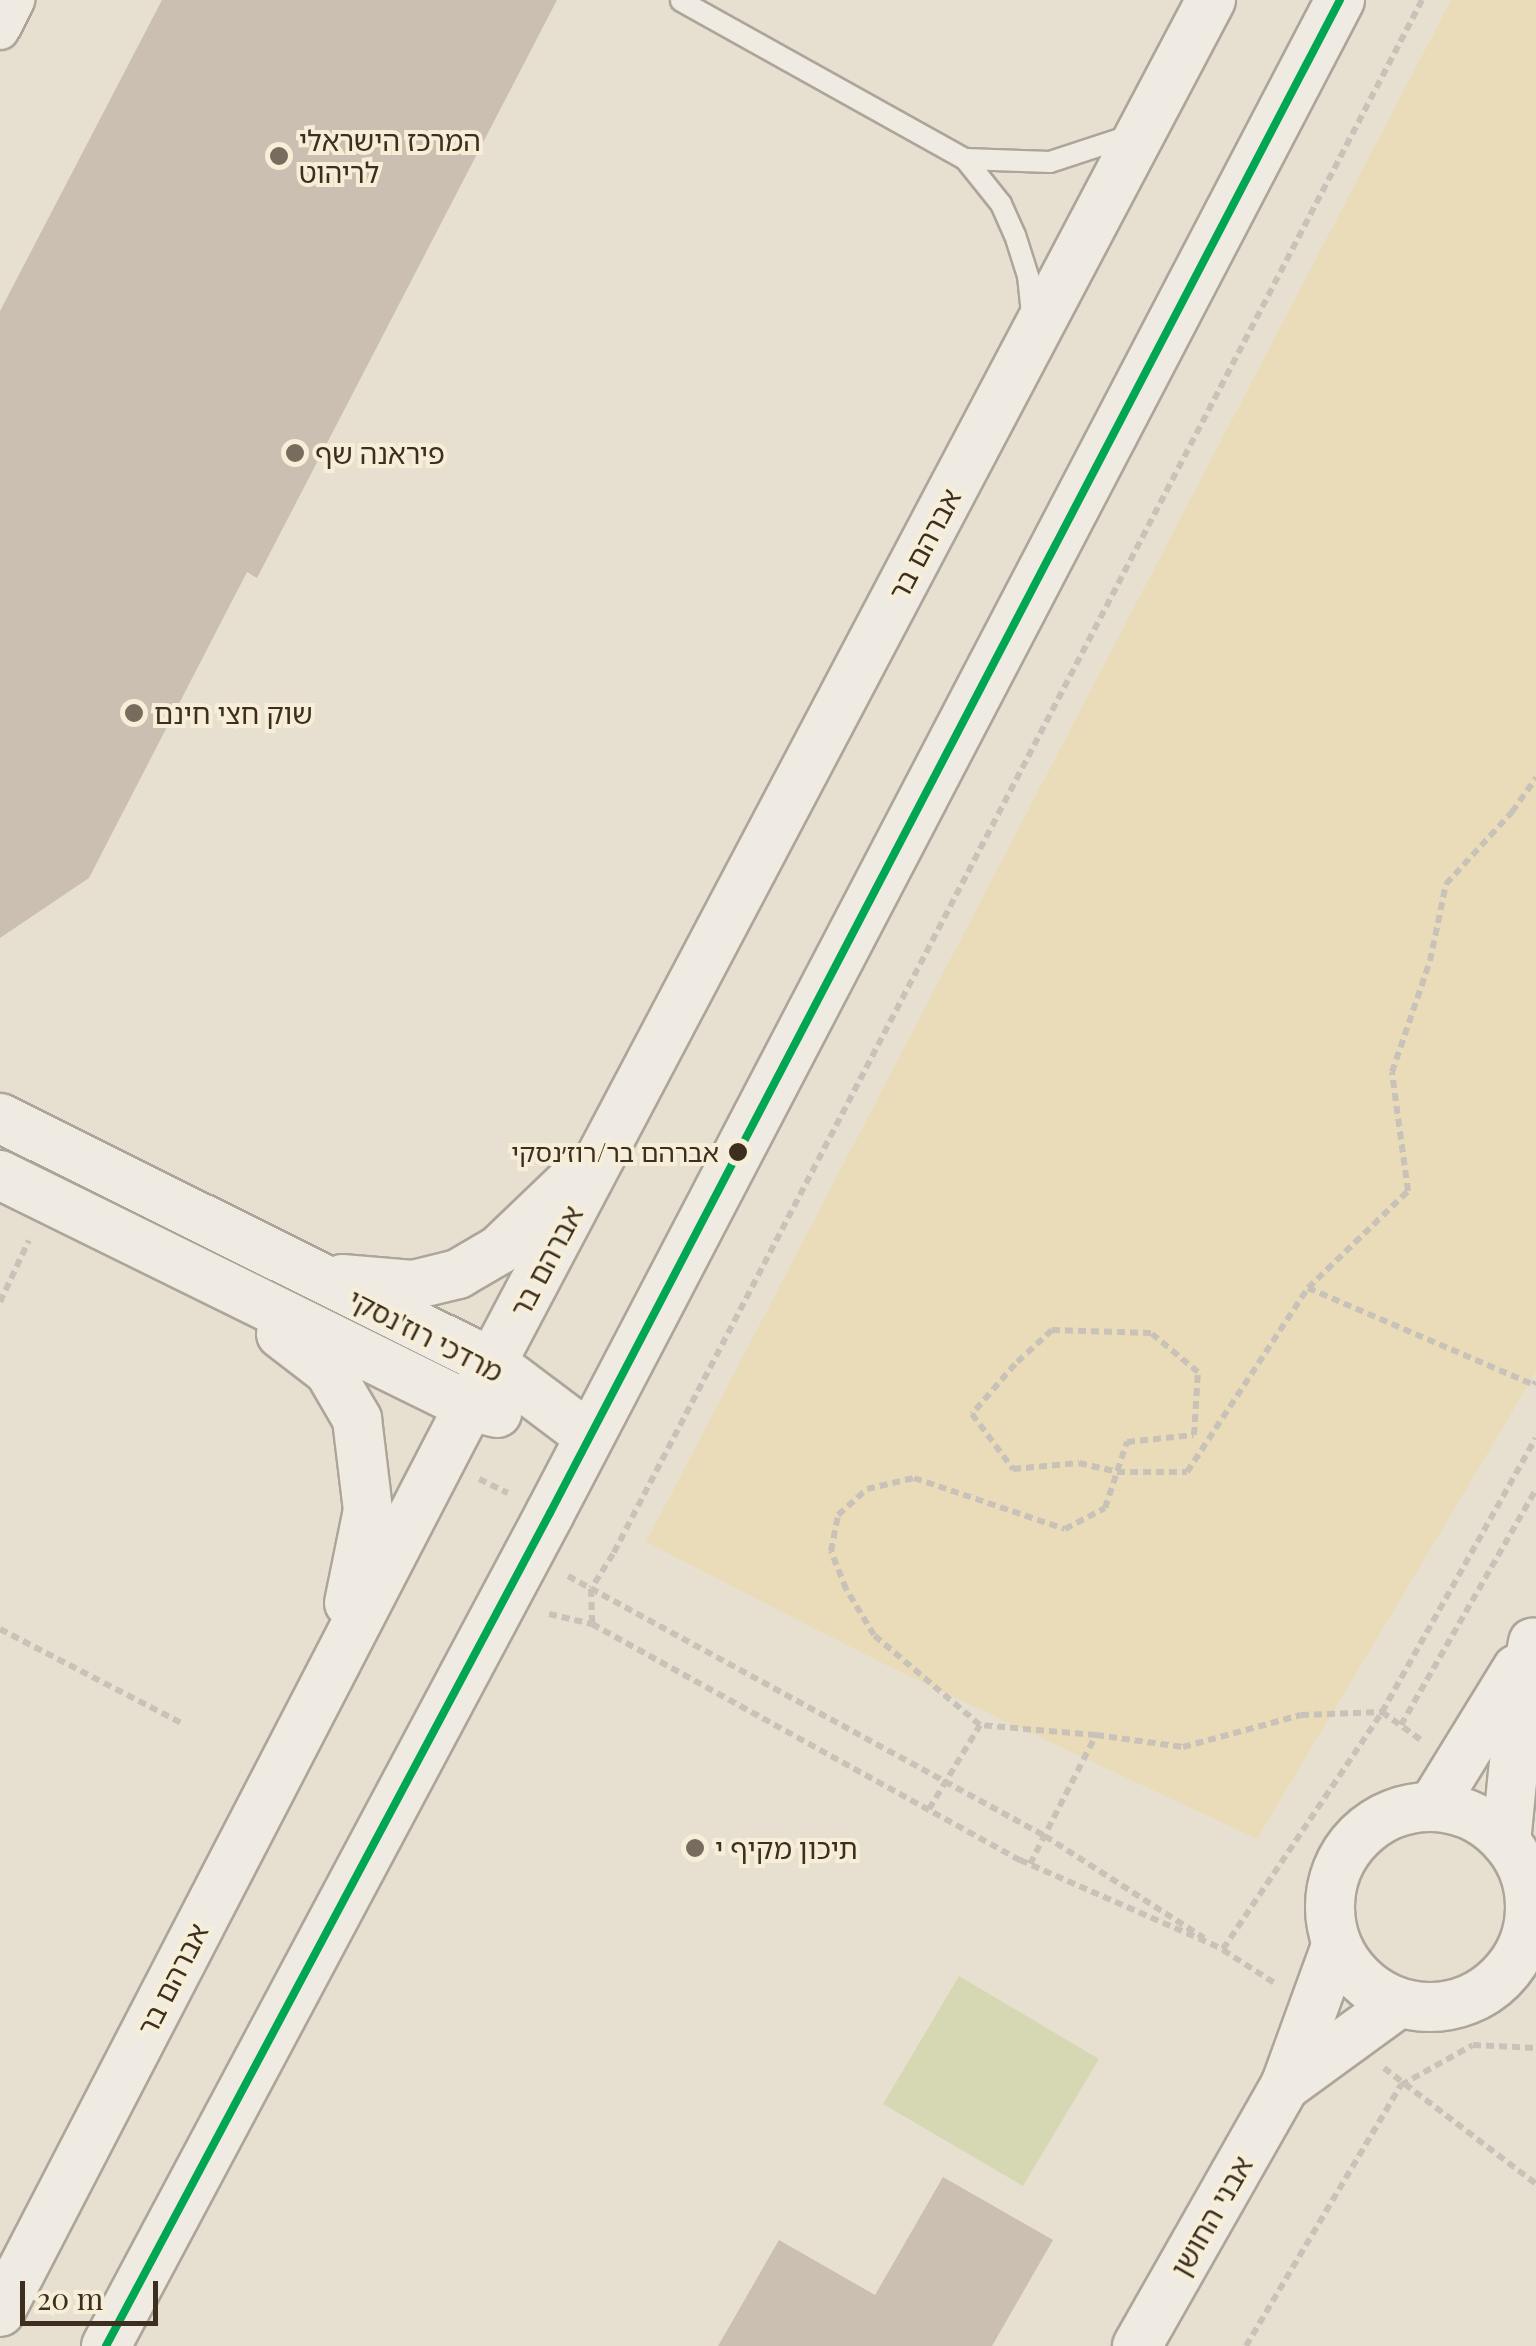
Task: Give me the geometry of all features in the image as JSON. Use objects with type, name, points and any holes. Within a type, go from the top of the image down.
[{"type":"street","points":[[0,30],[15,0]]},
{"type":"street","name":"אברהם בר","points":[[0,2312],[469,1406],[1210,0]]},
{"type":"street","points":[[106,2346],[527,1554],[1340,0]]},
{"type":"street","name":"מרדכי רוז'נסקי","points":[[0,1118],[298,1270],[492,1363],[589,1436]]},
{"type":"street","points":[[298,1270],[368,1285],[412,1285],[458,1274],[499,1250],[605,1149]]},
{"type":"street","name":"מרדכי רוז'נסקי","points":[[0,1176],[469,1406],[589,1436]]},
{"type":"street","points":[[211,1280],[329,1372],[357,1419],[368,1510],[339,1658]]},
{"type":"street","points":[[1432,1807],[1534,1639]]},
{"type":"street","points":[[1523,1868],[1473,1817],[1432,1807],[1399,1811],[1370,1826],[1347,1850],[1332,1880],[1329,1913],[1336,1946],[1351,1970],[1373,1990],[1399,2002],[1427,2007],[1455,2004],[1521,1973],[1530,1912],[1523,1868],[1518,1721],[1534,1639]]},
{"type":"street","name":"אבני החושן","points":[[1137,2346],[1284,2086],[1336,1946]]},
{"type":"street","name":"אבני החושן","points":[[1284,2086],[1399,2002]]},
{"type":"lane","points":[[680,1],[966,159],[1001,204],[1015,235],[1028,276],[1033,318],[1028,347]]},
{"type":"lane","points":[[966,159],[1050,162],[1088,152],[1123,138],[1167,83]]},
{"type":"path","points":[[592,1624],[591,1589],[613,1554],[1422,0]]},
{"type":"path","points":[[1382,1712],[1301,1716],[1183,1747],[980,1724],[874,1635],[846,1590],[832,1552],[838,1515],[867,1489],[914,1478],[1065,1529],[1104,1508],[1117,1472],[1127,1442],[1194,1435],[1198,1372],[1151,1334],[1052,1330],[1015,1364],[972,1414],[1013,1470],[1079,1463],[1117,1472],[1187,1472],[1308,1288],[1408,1190],[1392,1072],[1430,961],[1446,884],[1512,812],[1536,778]]},
{"type":"path","points":[[0,1302],[48,1199]]},
{"type":"path","points":[[1308,1288],[1534,1385],[1536,1381]]},
{"type":"path","points":[[1223,1950],[1382,1712],[1536,1438]]},
{"type":"path","points":[[1401,1725],[1536,1489]]},
{"type":"path","points":[[527,1554],[1045,1836],[1312,2007]]},
{"type":"path","points":[[545,1613],[592,1624],[1030,1864],[1223,1950]]},
{"type":"path","points":[[0,1629],[181,1723]]},
{"type":"path","points":[[928,1810],[980,1724]]},
{"type":"path","points":[[1030,1864],[1096,1735]]},
{"type":"path","points":[[1350,2037],[1401,2085],[1535,2182]]},
{"type":"path","points":[[1246,2346],[1401,2085],[1473,2045],[1536,2048]]},
{"type":"green space","points":[[959,1976],[1099,2059],[1023,2186],[883,2104]]},
{"type":"sand","points":[[1451,0],[1536,0],[1536,1372],[1257,1839],[886,1665],[646,1542]]},
{"type":"building","name":"המרכז הישראלי לריהוט","points":[[162,0],[557,0],[257,578],[247,572],[89,878],[0,938],[0,311]]},
{"type":"building","points":[[943,2177],[1053,2240],[992,2346],[718,2346],[779,2240],[875,2295]]},
{"type":"transit line","points":[[106,2346],[550,1513],[1340,0]]},
{"type":"place","name":"המרכז הישראלי לריהוט","points":[[279,156]]},
{"type":"place","name":"פיראנה שף","points":[[295,453]]},
{"type":"place","name":"שוק חצי חינם","points":[[134,713]]},
{"type":"place","name":"אברהם בר/רוז׳נסקי","points":[[738,1152]]},
{"type":"place","name":"תיכון מקיף י","points":[[695,1848]]}]
